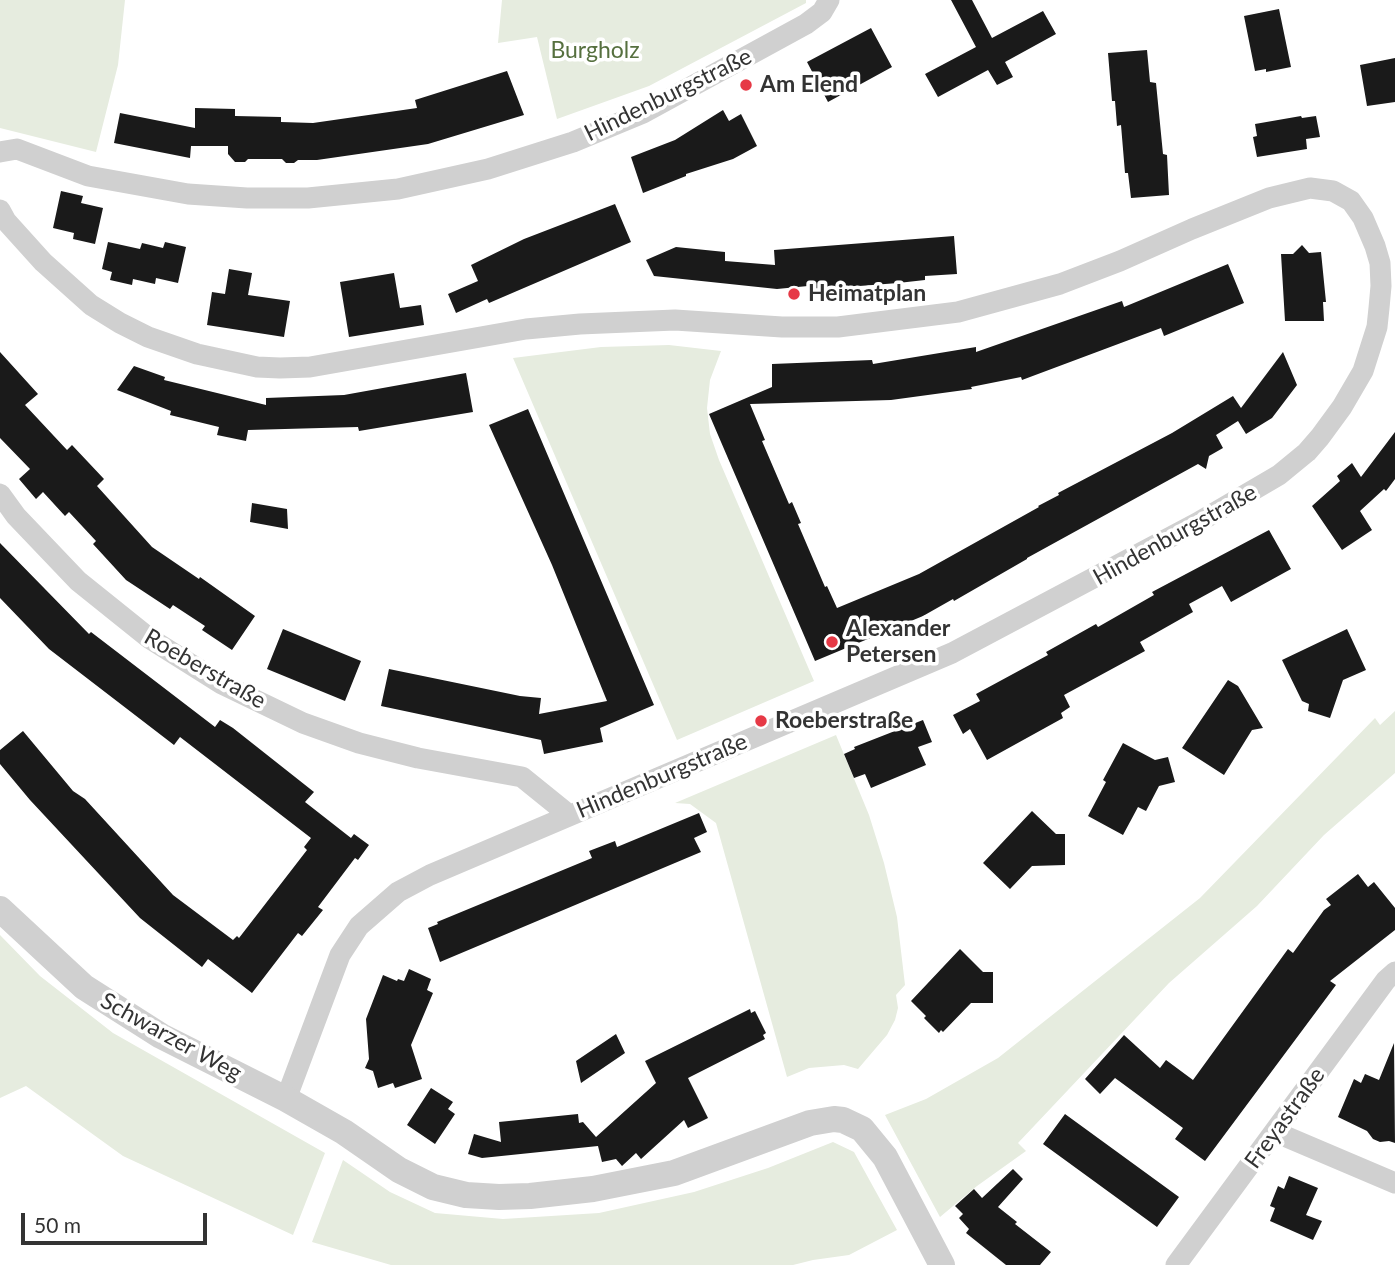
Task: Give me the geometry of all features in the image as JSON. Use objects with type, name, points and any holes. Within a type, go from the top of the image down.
[{"type":"street","name":"Hindenburgstraße","points":[[0,152],[17,149],[88,176],[188,194],[308,198],[398,189],[488,169],[573,142],[643,113],[806,24],[822,12],[829,0]]},
{"type":"street","name":"Hindenburgstraße","points":[[0,210],[6,221],[43,262],[91,304],[120,323],[148,337],[197,355],[257,367],[310,367],[526,329],[623,321],[675,320],[827,327],[958,312],[1060,284],[1203,224],[1289,192],[1310,188],[1326,189],[1344,196],[1357,208],[1369,229],[1380,263],[1379,308],[1369,355],[1332,422],[1307,452],[1279,475],[1197,523],[952,653],[430,874],[398,892],[359,926],[340,955],[322,997],[286,1099]]},
{"type":"street","name":"Roeberstraße","points":[[0,494],[16,516],[78,581],[149,638],[222,684],[303,723],[359,743],[418,758],[522,777],[569,815]]},
{"type":"street","name":"Schwarzer Weg","points":[[0,909],[84,987],[161,1036],[286,1099]]},
{"type":"street","name":"Freyastraße","points":[[1176,1265],[1386,979],[1395,972]]},
{"type":"street","points":[[286,1099],[344,1132],[399,1170],[433,1187],[466,1195],[499,1197],[559,1193],[640,1181],[674,1173],[810,1123],[843,1120],[862,1129],[884,1157],[942,1265]]},
{"type":"street","points":[[1275,1132],[1395,1183]]},
{"type":"green space","points":[[0,0],[125,0],[118,65],[96,152],[0,128]]},
{"type":"green space","name":"Burgholz","points":[[502,0],[806,0],[806,3],[649,86],[557,119],[537,37],[498,43]]},
{"type":"green space","points":[[669,345],[721,351],[710,380],[707,408],[710,434],[814,681],[677,740],[513,358],[601,347]]},
{"type":"green space","points":[[1395,711],[1395,773],[1324,835],[1257,906],[1169,983],[1018,1143],[1026,1151],[940,1217],[885,1115],[926,1099],[998,1058],[1200,898],[1375,718],[1380,725]]},
{"type":"green space","points":[[836,735],[869,815],[884,863],[897,917],[905,985],[896,995],[898,1008],[887,1035],[858,1069],[844,1065],[809,1068],[787,1077],[716,823],[690,804],[675,803]]},
{"type":"green space","points":[[0,935],[40,976],[113,1033],[325,1153],[293,1235],[123,1156],[26,1086],[0,1098]]},
{"type":"green space","points":[[833,1142],[854,1152],[897,1230],[849,1255],[793,1265],[391,1265],[312,1242],[343,1160],[390,1192],[435,1213],[503,1219],[599,1213],[694,1192],[768,1168]]},
{"type":"building","points":[[951,0],[972,0],[992,38],[1043,11],[1056,34],[1005,62],[1013,77],[997,85],[988,70],[938,97],[925,74],[976,47]]},
{"type":"building","points":[[1279,9],[1291,67],[1266,72],[1266,69],[1255,71],[1244,16]]},
{"type":"building","points":[[871,28],[892,67],[828,102],[807,62]]},
{"type":"building","points":[[1147,50],[1150,82],[1156,83],[1163,154],[1167,155],[1169,195],[1131,198],[1128,173],[1125,173],[1121,125],[1117,126],[1115,101],[1112,101],[1108,53]]},
{"type":"building","points":[[1395,58],[1395,102],[1367,106],[1360,65]]},
{"type":"building","points":[[507,71],[524,115],[428,144],[286,163],[282,159],[248,159],[245,162],[235,162],[228,154],[228,146],[191,146],[190,158],[114,143],[120,113],[195,128],[195,108],[235,109],[235,116],[281,117],[281,122],[313,123],[417,108],[415,100]]},
{"type":"building","points":[[723,110],[729,121],[741,114],[757,146],[733,159],[686,174],[643,193],[631,157],[675,140]]},
{"type":"building","points":[[1316,116],[1320,137],[1306,139],[1307,149],[1257,157],[1253,137],[1257,136],[1255,124]]},
{"type":"building","points":[[61,191],[83,196],[81,203],[103,208],[95,244],[73,239],[74,233],[53,228]]},
{"type":"building","points":[[615,204],[631,242],[489,303],[487,299],[456,313],[448,294],[478,281],[471,265],[524,239]]},
{"type":"building","points":[[954,236],[957,274],[925,276],[925,280],[898,283],[808,290],[808,286],[777,289],[654,276],[646,260],[676,247],[725,252],[725,261],[775,265],[774,250]]},
{"type":"building","points":[[108,242],[140,249],[142,243],[163,248],[165,242],[186,247],[178,283],[156,278],[155,284],[133,279],[132,285],[110,280],[112,272],[102,269]]},
{"type":"building","points":[[1302,245],[1309,253],[1321,252],[1326,302],[1323,302],[1324,321],[1285,321],[1281,254],[1293,254]]},
{"type":"building","points":[[1228,264],[1244,303],[1164,336],[1161,328],[1022,380],[1021,377],[971,387],[972,389],[891,400],[750,404],[765,440],[762,441],[789,504],[792,502],[801,523],[798,524],[837,608],[919,574],[1039,507],[1059,495],[1058,493],[1172,433],[1233,396],[1241,408],[1283,352],[1297,385],[1272,418],[1246,434],[1238,421],[1216,435],[1223,448],[1209,456],[1206,469],[1198,464],[954,601],[953,599],[923,616],[815,661],[709,414],[772,387],[772,364],[872,360],[873,364],[976,347],[976,352],[1122,301],[1124,307]]},
{"type":"building","points":[[229,269],[252,273],[248,295],[290,301],[284,337],[207,325],[212,292],[225,294]]},
{"type":"building","points":[[394,273],[400,308],[421,305],[424,325],[349,337],[340,282]]},
{"type":"building","points":[[0,352],[38,394],[25,405],[67,450],[72,445],[104,479],[97,486],[152,547],[255,616],[232,650],[202,630],[205,626],[173,605],[170,609],[126,580],[93,544],[96,541],[69,512],[65,516],[43,492],[36,499],[19,479],[30,469],[0,438]]},
{"type":"building","points":[[134,366],[165,377],[164,380],[266,405],[266,398],[344,395],[466,373],[473,412],[359,431],[358,427],[248,430],[246,441],[217,435],[219,427],[170,415],[171,411],[117,390]]},
{"type":"building","points":[[528,409],[654,705],[600,728],[603,742],[544,754],[541,740],[381,706],[389,669],[541,698],[539,714],[607,701],[552,565],[489,425]]},
{"type":"building","points":[[1395,432],[1395,479],[1386,491],[1384,489],[1360,511],[1372,530],[1342,550],[1312,506],[1340,481],[1337,476],[1352,463],[1361,477]]},
{"type":"building","points":[[252,503],[287,509],[288,529],[250,522]]},
{"type":"building","points":[[1269,530],[1291,569],[1231,602],[1222,586],[1189,604],[1193,612],[1140,642],[1145,651],[1064,695],[1070,707],[1061,713],[1063,718],[987,760],[970,729],[963,734],[953,715],[980,701],[976,694],[1048,655],[1046,652],[1096,624],[1098,627],[1154,595],[1152,592]]},
{"type":"building","points":[[0,543],[89,634],[91,632],[215,727],[220,720],[233,728],[314,792],[305,802],[351,838],[354,834],[369,845],[358,860],[355,858],[318,907],[323,910],[302,936],[298,933],[252,993],[208,959],[202,967],[140,918],[0,764],[0,750],[23,731],[73,791],[85,799],[173,895],[233,940],[237,936],[239,938],[307,850],[304,847],[311,838],[180,737],[174,745],[49,649],[0,598]]},
{"type":"building","points":[[283,629],[361,661],[345,701],[267,669]]},
{"type":"building","points":[[1347,629],[1366,670],[1343,680],[1330,718],[1308,711],[1309,704],[1302,701],[1282,660]]},
{"type":"building","points":[[1228,680],[1238,686],[1263,728],[1252,730],[1224,775],[1182,748]]},
{"type":"building","points":[[923,720],[932,742],[918,747],[926,765],[871,788],[865,774],[854,778],[844,754],[855,749],[854,747]]},
{"type":"building","points":[[1123,743],[1155,760],[1168,757],[1175,782],[1159,786],[1146,811],[1138,807],[1123,835],[1088,816]]},
{"type":"building","points":[[1032,811],[1056,834],[1065,834],[1065,865],[1032,866],[1010,889],[983,863]]},
{"type":"building","points":[[699,813],[707,832],[694,838],[701,852],[440,962],[428,928],[438,924],[437,922],[592,858],[589,851],[615,841],[617,847]]},
{"type":"building","points":[[1358,874],[1368,887],[1374,882],[1395,908],[1395,930],[1330,981],[1336,985],[1205,1161],[1175,1139],[1183,1128],[1115,1078],[1100,1094],[1085,1079],[1124,1035],[1160,1068],[1166,1060],[1193,1080],[1288,949],[1293,953],[1324,910],[1331,905],[1326,899]]},
{"type":"building","points":[[960,949],[983,972],[993,972],[993,1003],[971,1003],[939,1033],[911,1001]]},
{"type":"building","points":[[409,969],[431,979],[427,990],[433,993],[411,1045],[422,1079],[395,1088],[393,1083],[378,1088],[373,1071],[365,1068],[369,1059],[366,1019],[383,975],[404,981]]},
{"type":"building","points":[[750,1009],[751,1013],[755,1011],[766,1033],[763,1035],[765,1039],[688,1078],[708,1118],[688,1128],[684,1120],[641,1159],[636,1153],[622,1166],[616,1159],[602,1162],[598,1146],[482,1158],[468,1154],[474,1134],[501,1142],[499,1122],[578,1114],[579,1123],[583,1122],[596,1137],[656,1083],[645,1061]]},
{"type":"building","points":[[616,1034],[625,1053],[581,1083],[576,1061]]},
{"type":"building","points":[[1394,1043],[1395,1143],[1373,1139],[1367,1131],[1338,1117],[1354,1079],[1361,1083],[1365,1074],[1379,1080]]},
{"type":"building","points":[[431,1088],[453,1102],[448,1109],[455,1114],[435,1144],[407,1125]]},
{"type":"building","points":[[1065,1114],[1179,1197],[1157,1227],[1043,1144]]},
{"type":"building","points":[[1013,1169],[1023,1179],[998,1207],[1051,1252],[1040,1265],[1006,1265],[966,1233],[969,1229],[959,1218],[963,1214],[955,1206],[974,1189],[982,1198]]},
{"type":"building","points":[[1289,1176],[1318,1188],[1306,1215],[1322,1221],[1313,1240],[1270,1221],[1275,1208],[1270,1206],[1278,1186],[1284,1189]]},
{"type":"place","name":"Am Elend","points":[[746,85]]},
{"type":"place","name":"Heimatplan","points":[[794,294]]},
{"type":"place","name":"Alexander Petersen","points":[[832,642]]},
{"type":"place","name":"Roeberstraße","points":[[761,721]]}]
